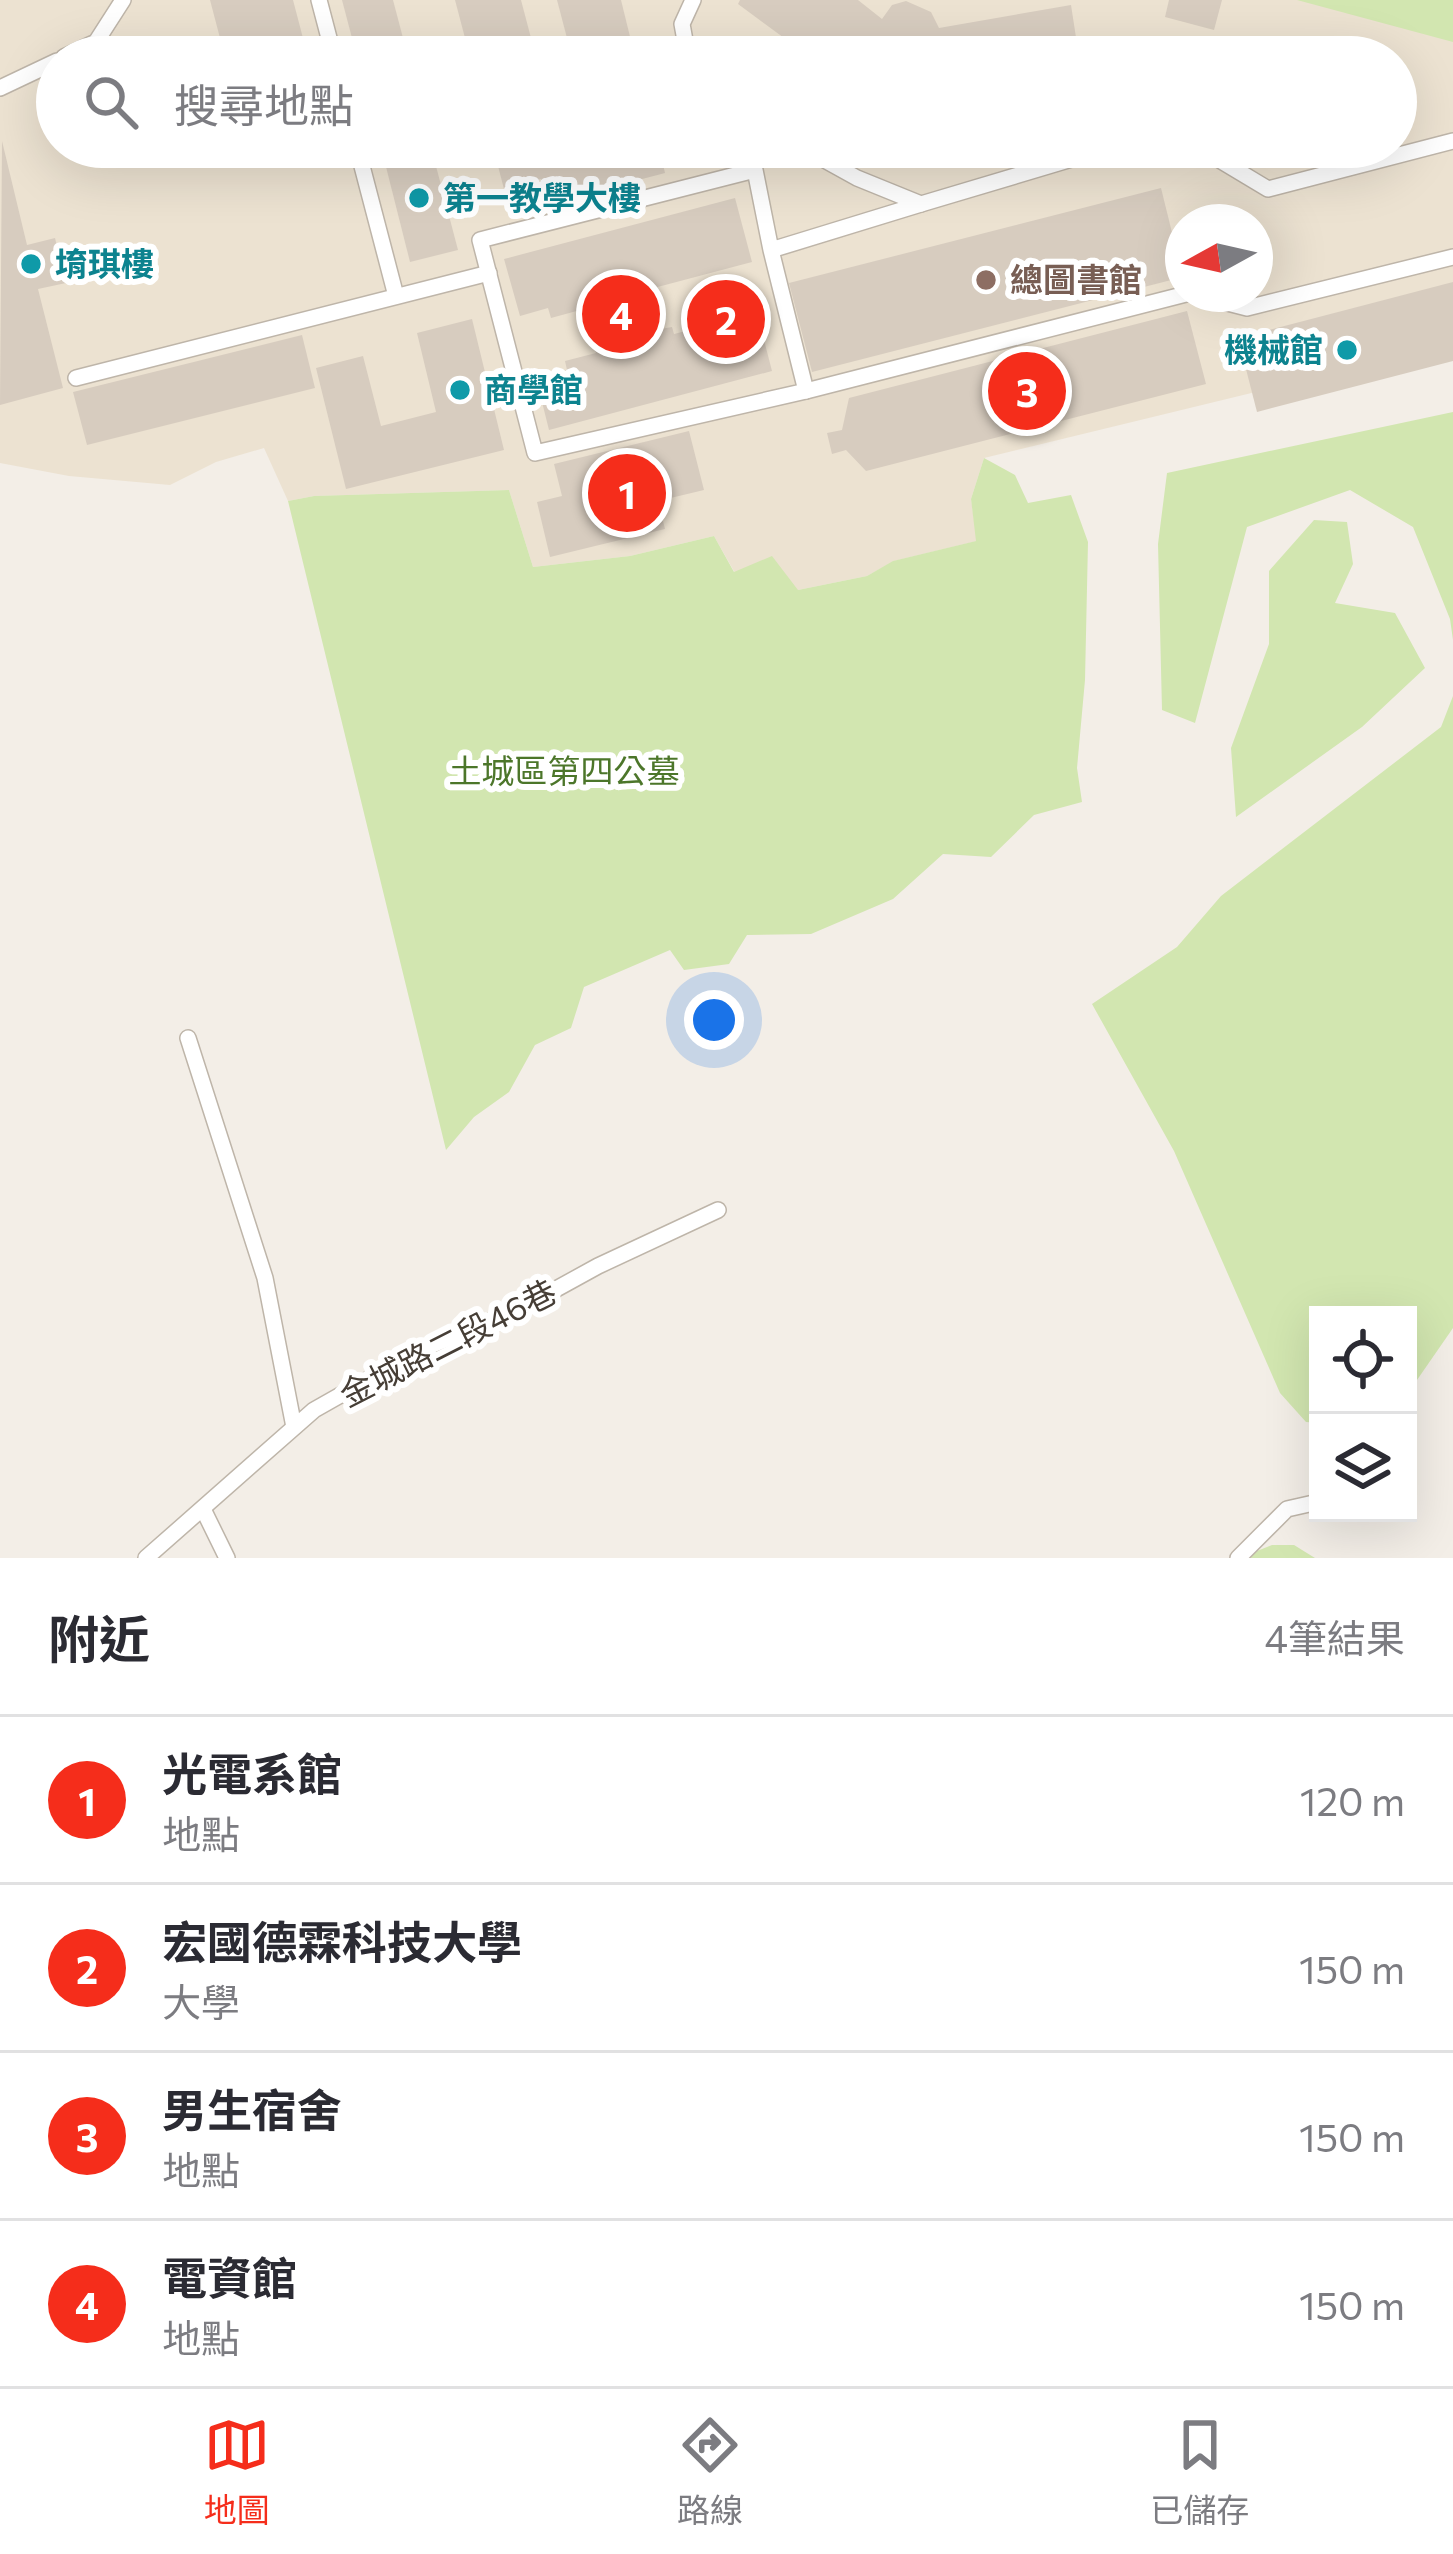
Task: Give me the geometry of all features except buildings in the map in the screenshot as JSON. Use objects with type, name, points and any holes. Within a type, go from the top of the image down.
[{"type":"lane","points":[[100,36],[123,0]]},
{"type":"lane","points":[[319,0],[328,36]]},
{"type":"lane","points":[[684,36],[682,24],[693,0]]},
{"type":"lane","points":[[0,88],[36,71]]},
{"type":"lane","points":[[1417,150],[1453,141]]},
{"type":"lane","points":[[362,168],[396,296]]},
{"type":"lane","points":[[839,168],[921,204]]},
{"type":"lane","points":[[771,250],[1042,168]]},
{"type":"lane","points":[[1233,168],[1268,189],[1349,168]]},
{"type":"lane","points":[[806,391],[755,170],[480,240],[535,453],[806,391],[1165,300]]},
{"type":"lane","points":[[1273,302],[1453,257]]},
{"type":"lane","points":[[76,378],[489,273]]},
{"type":"lane","points":[[188,1038],[265,1278],[294,1427]]},
{"type":"lane","name":"金城路二段46巷","points":[[146,1558],[314,1410],[420,1350],[518,1310],[718,1210]]},
{"type":"lane","points":[[1238,1558],[1287,1509],[1309,1504]]},
{"type":"lane","points":[[203,1509],[226,1558]]},
{"type":"shaded area","points":[[0,0],[1453,0],[1453,344],[984,458],[971,499],[977,541],[894,561],[867,576],[798,590],[735,573],[714,536],[630,556],[533,567],[509,490],[314,496],[288,501],[264,448],[216,462],[170,485],[69,476],[0,463]]},
{"type":"green space","points":[[1297,0],[1453,0],[1453,42]]},
{"type":"green space","points":[[1453,412],[1453,640],[1450,619],[1413,527],[1350,490],[1247,527],[1195,723],[1162,710],[1158,544],[1167,473]]},
{"type":"green space","name":"土城區第四公墓","points":[[984,458],[1015,475],[1028,503],[1071,495],[1088,542],[1085,680],[1077,768],[1082,802],[1034,815],[991,857],[943,854],[893,899],[811,934],[747,935],[729,964],[684,970],[670,950],[584,987],[571,1028],[535,1045],[509,1092],[474,1117],[446,1150],[288,501],[314,496],[509,490],[533,567],[630,556],[714,536],[734,572],[772,556],[798,590],[867,576],[893,561],[976,541],[971,499]]},
{"type":"green space","points":[[1314,520],[1347,522],[1353,564],[1335,603],[1395,613],[1425,668],[1362,727],[1236,817],[1231,748],[1269,644],[1269,571]]},
{"type":"green space","points":[[1453,696],[1453,1328],[1417,1380],[1417,1306],[1309,1306],[1306,1422],[1280,1393],[1174,1151],[1092,1004],[1177,947],[1221,896],[1441,727]]},
{"type":"green space","points":[[1272,1545],[1294,1545],[1315,1558],[1251,1558],[1252,1553]]},
{"type":"place","name":"第一教學大樓","points":[[419,198]]},
{"type":"place","name":"堉琪樓","points":[[31,264]]},
{"type":"place","name":"總圖書館","points":[[986,280]]},
{"type":"place","name":"電資館","points":[[621,314]]},
{"type":"place","name":"宏國德霖科技大學","points":[[726,319]]},
{"type":"place","name":"機械館","points":[[1347,350]]},
{"type":"place","name":"商學館","points":[[460,390]]},
{"type":"place","name":"男生宿舍","points":[[1027,391]]},
{"type":"place","name":"光電系館","points":[[627,493]]}]
